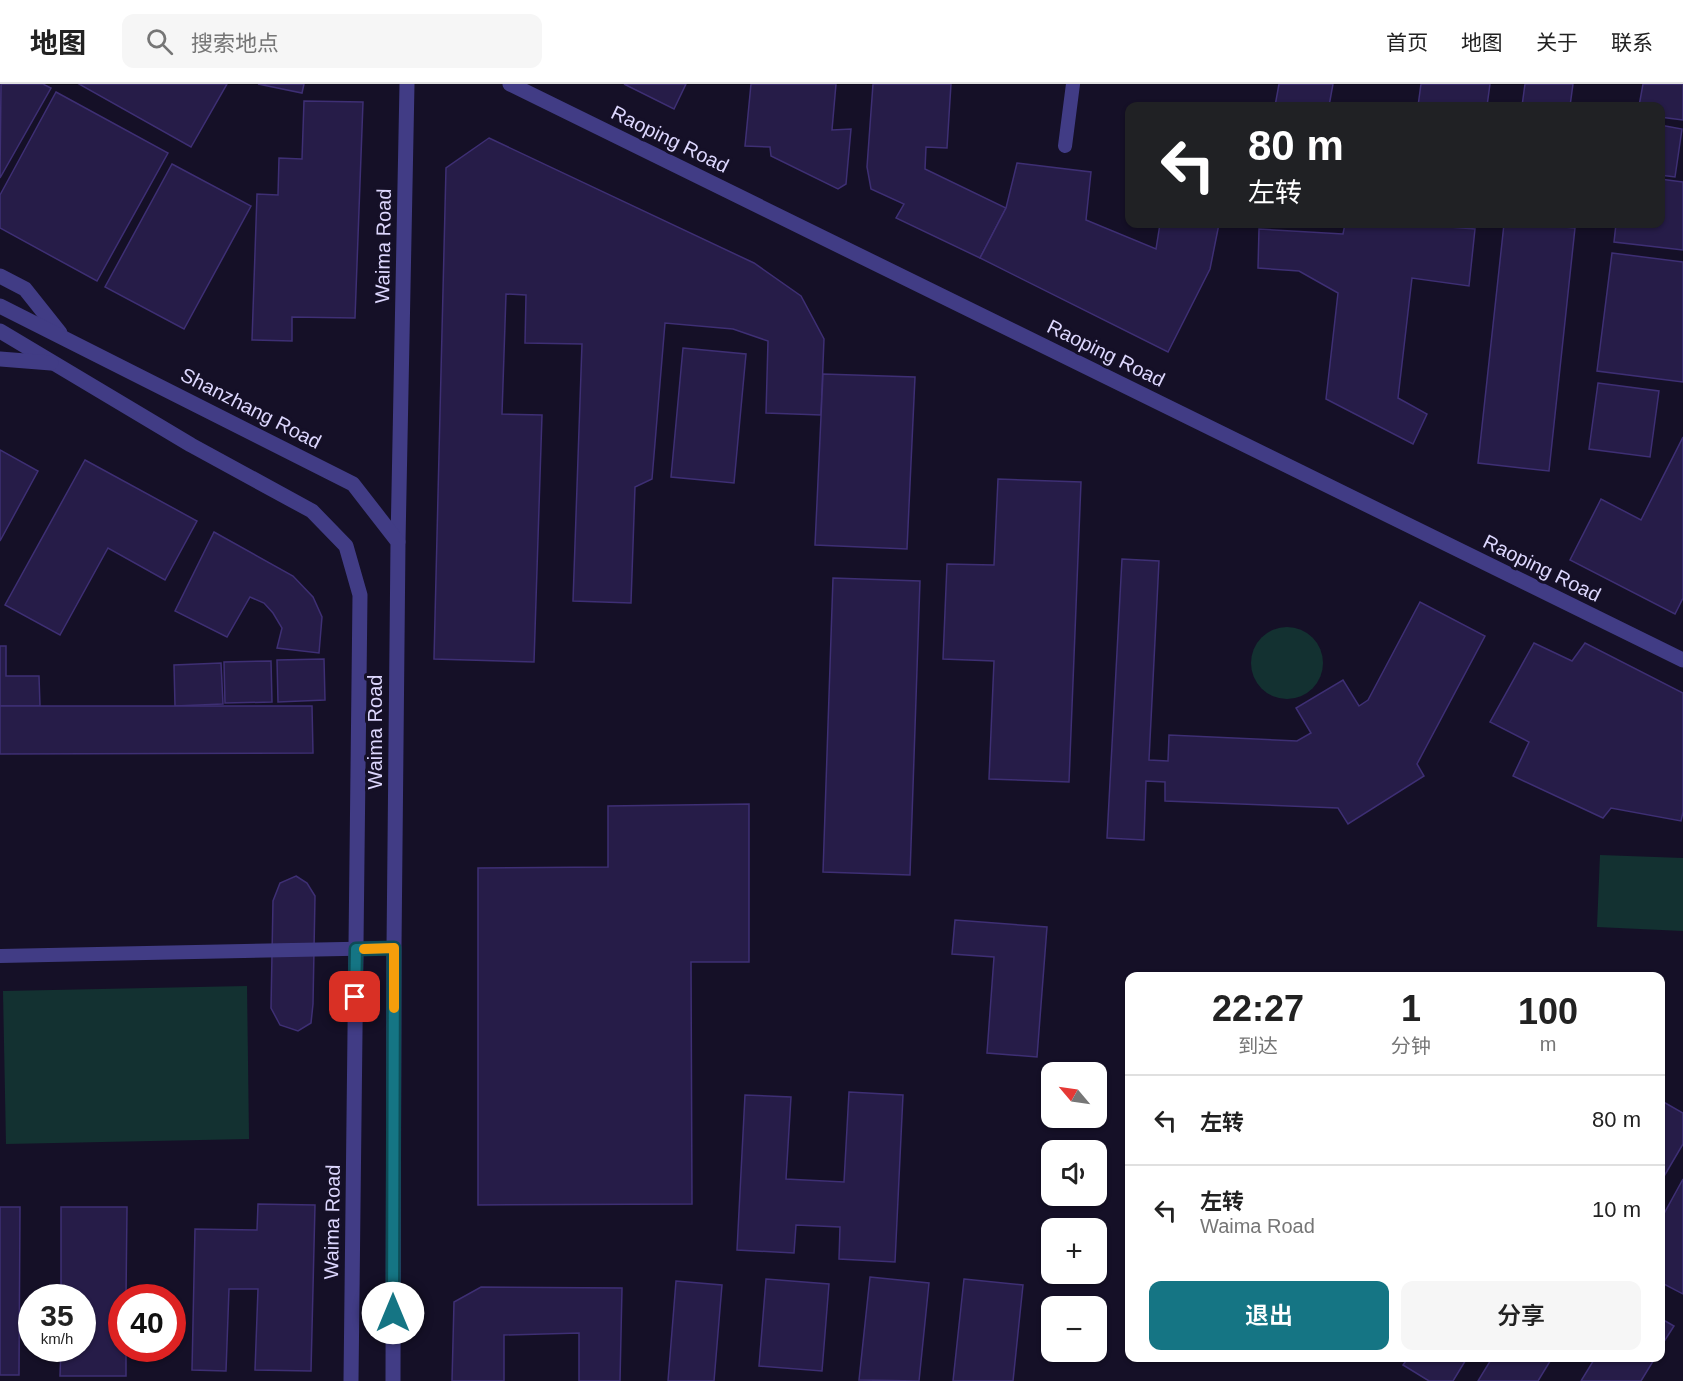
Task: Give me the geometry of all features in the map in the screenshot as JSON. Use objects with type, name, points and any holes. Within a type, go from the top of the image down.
[{"type":"street","name":"Waima Road","points":[[393,1381],[398,542],[407,84]]},
{"type":"street","name":"Raoping Road","points":[[510,84],[1683,660]]},
{"type":"street","name":"Shanzhang Road","points":[[0,276],[25,289],[64,338]]},
{"type":"street","name":"Shanzhang Road","points":[[0,306],[353,484],[398,542]]},
{"type":"street","points":[[2,332],[54,364]]},
{"type":"street","points":[[0,359],[54,364]]},
{"type":"street","name":"Waima Road","points":[[54,364],[191,445],[312,511],[346,546],[360,595],[351,1381]]},
{"type":"lane","points":[[1065,146],[1073,84]]},
{"type":"lane","points":[[0,956],[394,948]]},
{"type":"green space","points":[[1280,627],[1294,627],[1313,637],[1323,656],[1323,670],[1313,689],[1294,699],[1280,699],[1261,689],[1251,670],[1251,656],[1261,637]]},
{"type":"green space","points":[[1600,855],[1683,858],[1683,931],[1597,927]]},
{"type":"green space","points":[[247,986],[249,1139],[6,1144],[3,991]]},
{"type":"building","points":[[1,84],[43,84],[51,88],[0,178]]},
{"type":"building","points":[[79,84],[227,84],[191,147]]},
{"type":"building","points":[[258,84],[304,84],[302,93]]},
{"type":"building","points":[[624,84],[686,84],[674,109]]},
{"type":"building","points":[[751,84],[836,84],[832,130],[851,129],[846,184],[838,189],[771,156],[770,147],[745,146]]},
{"type":"building","points":[[873,84],[951,84],[947,148],[926,147],[925,169],[1006,208],[980,258],[896,218],[904,204],[871,189],[867,167]]},
{"type":"building","points":[[1279,84],[1333,84],[1330,102],[1276,102]]},
{"type":"building","points":[[1421,84],[1490,84],[1488,102],[1419,102]]},
{"type":"building","points":[[1525,84],[1573,84],[1571,102],[1523,102]]},
{"type":"building","points":[[1643,84],[1683,84],[1683,120],[1665,118],[1665,102],[1640,102]]},
{"type":"building","points":[[56,92],[168,153],[97,281],[0,228],[0,195]]},
{"type":"building","points":[[304,101],[363,102],[355,318],[292,317],[292,341],[252,340],[257,194],[278,195],[279,158],[302,159]]},
{"type":"building","points":[[1665,126],[1682,129],[1675,177],[1665,176]]},
{"type":"building","points":[[489,138],[754,263],[801,296],[824,339],[821,415],[766,413],[768,341],[733,329],[665,323],[652,479],[635,487],[631,603],[573,601],[582,344],[525,343],[526,295],[506,294],[502,414],[542,415],[534,662],[434,659],[446,168]]},
{"type":"building","points":[[1017,163],[1091,172],[1086,220],[1156,249],[1159,228],[1218,228],[1210,269],[1168,352],[980,258],[1006,208]]},
{"type":"building","points":[[172,164],[251,206],[184,329],[105,287]]},
{"type":"building","points":[[1665,180],[1683,182],[1683,250],[1614,242],[1616,228],[1665,228]]},
{"type":"building","points":[[1344,228],[1475,229],[1469,286],[1412,278],[1398,398],[1427,414],[1413,444],[1326,399],[1338,293],[1299,271],[1258,268],[1259,229],[1343,234]]},
{"type":"building","points":[[1504,228],[1575,228],[1549,471],[1478,463]]},
{"type":"building","points":[[1612,253],[1683,262],[1683,382],[1597,371]]},
{"type":"building","points":[[683,348],[746,354],[734,483],[671,477]]},
{"type":"building","points":[[823,374],[915,377],[907,549],[815,545]]},
{"type":"building","points":[[1598,383],[1659,391],[1650,457],[1589,449]]},
{"type":"building","points":[[1683,437],[1683,598],[1675,614],[1570,560],[1601,499],[1641,520]]},
{"type":"building","points":[[0,450],[38,471],[0,541]]},
{"type":"building","points":[[85,460],[197,521],[165,580],[108,548],[60,635],[5,605]]},
{"type":"building","points":[[998,479],[1081,482],[1069,782],[989,779],[994,661],[943,659],[947,564],[994,565]]},
{"type":"building","points":[[214,532],[293,576],[313,597],[322,617],[319,653],[277,648],[282,628],[264,603],[250,597],[227,637],[175,611]]},
{"type":"building","points":[[1122,559],[1159,561],[1149,760],[1168,761],[1169,735],[1297,741],[1311,733],[1296,708],[1343,680],[1359,706],[1368,700],[1420,602],[1485,636],[1417,764],[1424,776],[1348,824],[1338,808],[1165,801],[1165,782],[1146,781],[1144,840],[1107,838]]},
{"type":"building","points":[[833,578],[920,581],[910,875],[823,872]]},
{"type":"building","points":[[1534,643],[1572,661],[1585,643],[1683,693],[1683,812],[1681,821],[1611,808],[1603,818],[1513,776],[1529,742],[1490,722]]},
{"type":"building","points":[[0,646],[6,646],[6,676],[39,676],[40,706],[0,706]]},
{"type":"building","points":[[324,659],[325,700],[278,702],[277,660]]},
{"type":"building","points":[[271,661],[272,702],[225,703],[224,662]]},
{"type":"building","points":[[221,663],[223,704],[175,706],[174,665]]},
{"type":"building","points":[[0,706],[312,706],[313,753],[0,754]]},
{"type":"building","points":[[749,804],[749,962],[691,962],[692,1204],[478,1205],[478,868],[608,867],[608,806]]},
{"type":"building","points":[[296,876],[307,883],[315,896],[311,1023],[298,1031],[280,1025],[271,1008],[273,901],[280,883]]},
{"type":"building","points":[[955,920],[1047,927],[1037,1057],[987,1053],[994,957],[952,954]]},
{"type":"building","points":[[849,1092],[903,1095],[895,1262],[839,1259],[840,1227],[796,1225],[794,1253],[737,1250],[745,1095],[791,1097],[786,1179],[844,1182]]},
{"type":"building","points":[[1665,1103],[1683,1113],[1683,1144],[1665,1175]]},
{"type":"building","points":[[1683,1179],[1683,1294],[1665,1285],[1665,1212]]},
{"type":"building","points":[[258,1204],[315,1205],[311,1371],[255,1370],[258,1289],[229,1289],[226,1371],[192,1370],[195,1229],[257,1230]]},
{"type":"building","points":[[0,1207],[20,1207],[19,1375],[0,1375]]},
{"type":"building","points":[[61,1207],[127,1207],[126,1284],[108,1284],[108,1362],[126,1362],[126,1376],[60,1376],[60,1362],[96,1362],[96,1284],[61,1284]]},
{"type":"building","points":[[870,1277],[929,1283],[919,1381],[859,1380]]},
{"type":"building","points":[[766,1279],[829,1284],[822,1371],[759,1366]]},
{"type":"building","points":[[964,1279],[1023,1285],[1013,1381],[953,1381]]},
{"type":"building","points":[[676,1281],[722,1285],[714,1381],[668,1381]]},
{"type":"building","points":[[481,1287],[622,1288],[620,1381],[579,1381],[579,1333],[504,1335],[504,1381],[452,1381],[454,1302]]},
{"type":"building","points":[[1665,1321],[1674,1326],[1665,1340]]},
{"type":"building","points":[[1405,1362],[1465,1362],[1453,1381],[1429,1381],[1403,1365]]},
{"type":"building","points":[[1490,1362],[1550,1362],[1538,1381],[1478,1381]]},
{"type":"building","points":[[1593,1362],[1653,1362],[1641,1381],[1581,1381]]},
{"type":"slow traffic","points":[[364,949],[394,948],[394,1008]]},
{"type":"route","points":[[355,997],[356,949],[394,948],[393,1313]]}]
